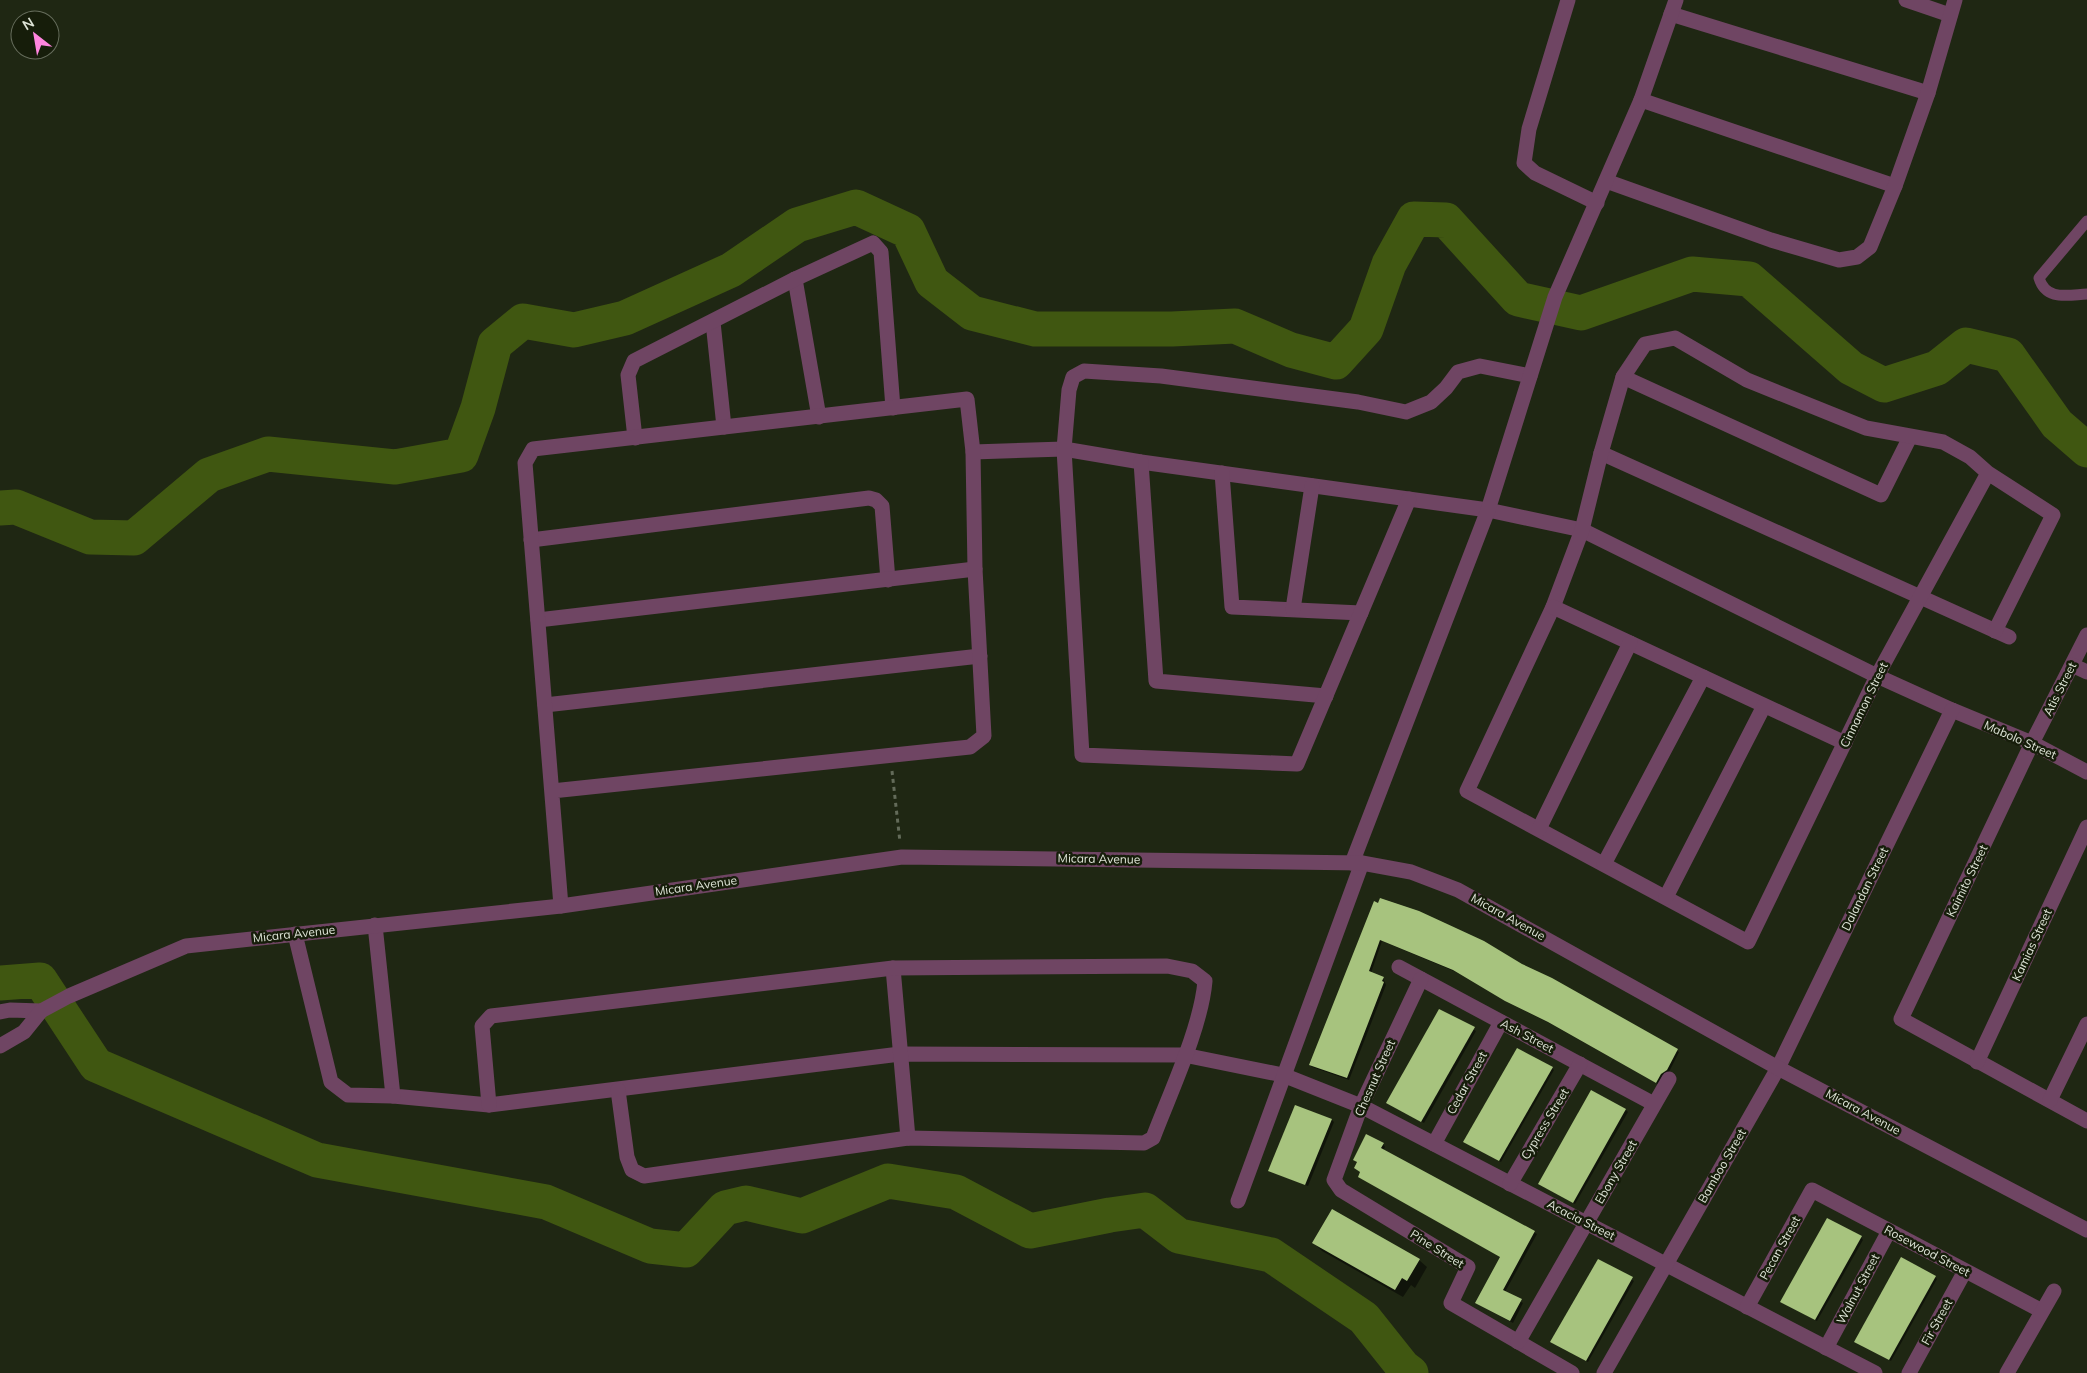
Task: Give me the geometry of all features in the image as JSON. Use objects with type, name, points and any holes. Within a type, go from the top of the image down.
[{"type":"street","points":[[1568,0],[1529,129],[1524,163],[1535,173],[1597,203]]},
{"type":"street","points":[[1906,0],[1950,15]]},
{"type":"street","points":[[1606,181],[1771,240],[1839,260],[1857,257],[1870,247],[1895,186],[1928,93],[1955,0]]},
{"type":"street","points":[[1238,1201],[1357,863],[1488,510],[1555,296],[1641,100],[1674,7],[1928,93]]},
{"type":"street","points":[[1641,100],[1895,186]]},
{"type":"street","points":[[635,438],[628,376],[634,361],[795,279],[873,243],[880,252],[893,408]]},
{"type":"street","points":[[795,279],[819,416]]},
{"type":"street","points":[[712,322],[724,427]]},
{"type":"street","points":[[1601,453],[2002,634],[2053,515],[1988,473],[1970,456],[1943,442],[1866,428],[1747,380],[1675,338],[1645,344],[1623,377],[1601,453],[1582,530],[1553,607],[1468,791],[1666,897],[1764,706]]},
{"type":"street","points":[[1409,499],[1297,764],[1082,755],[1064,449],[1069,390],[1073,377],[1084,371],[1181,378],[1358,402],[1406,412],[1430,402],[1446,388],[1458,372],[1480,366],[1530,376]]},
{"type":"street","points":[[1623,377],[1881,495],[1910,437]]},
{"type":"street","points":[[552,791],[970,747],[980,741],[984,736],[975,569],[973,452],[967,400],[533,449],[525,463],[561,906]]},
{"type":"street","name":"Mabolo Street","points":[[973,452],[1064,449],[1141,462],[1488,510],[1582,530],[1877,676],[2032,743],[2087,772]]},
{"type":"street","points":[[1141,462],[1156,681],[1326,696]]},
{"type":"street","points":[[1222,473],[1232,607],[1361,613]]},
{"type":"street","name":"Cinnamon Street","points":[[1666,897],[1748,942],[1877,676],[1988,473]]},
{"type":"street","points":[[1293,609],[1312,486]]},
{"type":"street","points":[[531,540],[870,498],[876,500],[882,506],[888,580]]},
{"type":"street","points":[[538,620],[975,569]]},
{"type":"street","points":[[1553,607],[1845,743]]},
{"type":"street","name":"Atis Street","points":[[2032,743],[2087,635]]},
{"type":"street","points":[[1539,829],[1630,643]]},
{"type":"street","points":[[545,705],[980,656]]},
{"type":"street","points":[[2072,665],[2087,672]]},
{"type":"street","points":[[1604,864],[1703,677]]},
{"type":"street","name":"Dalandan Street","points":[[1778,1068],[1952,710]]},
{"type":"street","name":"Kaimito Street","points":[[1977,1062],[1901,1018],[2032,743]]},
{"type":"street","name":"Kamias Street","points":[[1977,1062],[2087,827]]},
{"type":"street","name":"Micara Avenue","points":[[0,1046],[24,1032],[40,1012],[69,996],[186,946],[561,906],[902,857],[1357,863],[1411,872],[1458,890],[1778,1068],[2087,1230]]},
{"type":"street","points":[[375,926],[393,1096]]},
{"type":"street","name":"Acacia Street","points":[[296,934],[331,1082],[348,1095],[393,1096],[489,1105],[900,1054],[1184,1055],[1283,1075],[1362,1106],[1875,1373]]},
{"type":"street","points":[[489,1105],[482,1026],[491,1016],[893,968],[1167,966],[1192,971],[1205,981],[1203,998],[1153,1138],[1144,1143],[908,1138],[644,1176],[632,1170],[627,1157],[618,1090]]},
{"type":"street","points":[[893,968],[908,1138]]},
{"type":"street","name":"Ash Street","points":[[1399,968],[1654,1104]]},
{"type":"street","name":"Chesnut Street","points":[[1334,1180],[1362,1106],[1421,979]]},
{"type":"street","points":[[0,1012],[10,1010],[40,1012]]},
{"type":"street","name":"Cedar Street","points":[[1434,1144],[1501,1022]]},
{"type":"street","points":[[2050,1100],[2087,1024]]},
{"type":"street","points":[[1977,1062],[2087,1121]]},
{"type":"street","name":"Cypress Street","points":[[1510,1184],[1580,1064]]},
{"type":"street","name":"Bamboo Street","points":[[1604,1373],[1778,1068]]},
{"type":"street","name":"Ebony Street","points":[[1518,1342],[1669,1079]]},
{"type":"street","name":"Pine Street","points":[[1334,1180],[1341,1190],[1468,1267],[1451,1303],[1572,1373]]},
{"type":"street","name":"Rosewood Street","points":[[1812,1190],[2042,1311]]},
{"type":"street","name":"Pecan Street","points":[[1747,1307],[1812,1190]]},
{"type":"street","name":"Walnut Street","points":[[1826,1348],[1889,1230]]},
{"type":"street","name":"Fir Street","points":[[1910,1373],[1965,1271]]},
{"type":"street","points":[[2007,1373],[2054,1291]]},
{"type":"lane","points":[[2087,221],[2039,278],[2042,288],[2053,296],[2087,294]]},
{"type":"path","points":[[890,756],[902,857]]},
{"type":"building","points":[[1380,898],[1419,911],[1484,941],[1522,964],[1552,978],[1678,1049],[1667,1070],[1661,1074],[1656,1083],[1548,1022],[1505,1001],[1453,970],[1380,940],[1369,971],[1384,977],[1382,981],[1384,982],[1347,1078],[1309,1065],[1374,901],[1378,903]]},
{"type":"building","points":[[1439,1009],[1475,1027],[1421,1122],[1386,1103]]},
{"type":"building","points":[[1517,1048],[1553,1067],[1499,1161],[1463,1142]]},
{"type":"building","points":[[1591,1090],[1626,1109],[1573,1203],[1538,1184]]},
{"type":"building","points":[[1295,1105],[1332,1119],[1305,1185],[1268,1171]]},
{"type":"building","points":[[1366,1134],[1384,1143],[1381,1148],[1535,1231],[1503,1290],[1522,1299],[1510,1321],[1475,1303],[1500,1257],[1358,1177],[1360,1172],[1354,1168],[1357,1162],[1353,1160]]},
{"type":"building","points":[[1332,1209],[1420,1259],[1407,1281],[1402,1278],[1395,1290],[1312,1243]]},
{"type":"building","points":[[1827,1218],[1862,1236],[1815,1320],[1780,1302]]},
{"type":"building","points":[[1901,1257],[1936,1276],[1889,1360],[1854,1342]]},
{"type":"building","points":[[1598,1259],[1633,1277],[1586,1361],[1550,1342]]},
{"type":"waterway","points":[[0,508],[16,507],[90,537],[134,538],[209,475],[268,454],[395,467],[461,455],[478,408],[495,344],[523,321],[574,330],[625,318],[731,270],[797,225],[856,207],[908,231],[932,282],[972,313],[1035,329],[1172,329],[1235,326],[1291,350],[1336,362],[1366,329],[1389,264],[1414,219],[1446,220],[1518,299],[1581,313],[1692,274],[1749,279],[1851,368],[1884,385],[1937,368],[1966,345],[2008,355],[2057,424],[2087,450]]},
{"type":"waterway","points":[[0,983],[40,980],[96,1065],[317,1160],[546,1202],[650,1246],[686,1250],[725,1208],[746,1203],[802,1216],[888,1181],[956,1192],[1030,1231],[1145,1210],[1179,1236],[1271,1255],[1364,1318],[1403,1367],[1411,1373]]}]
